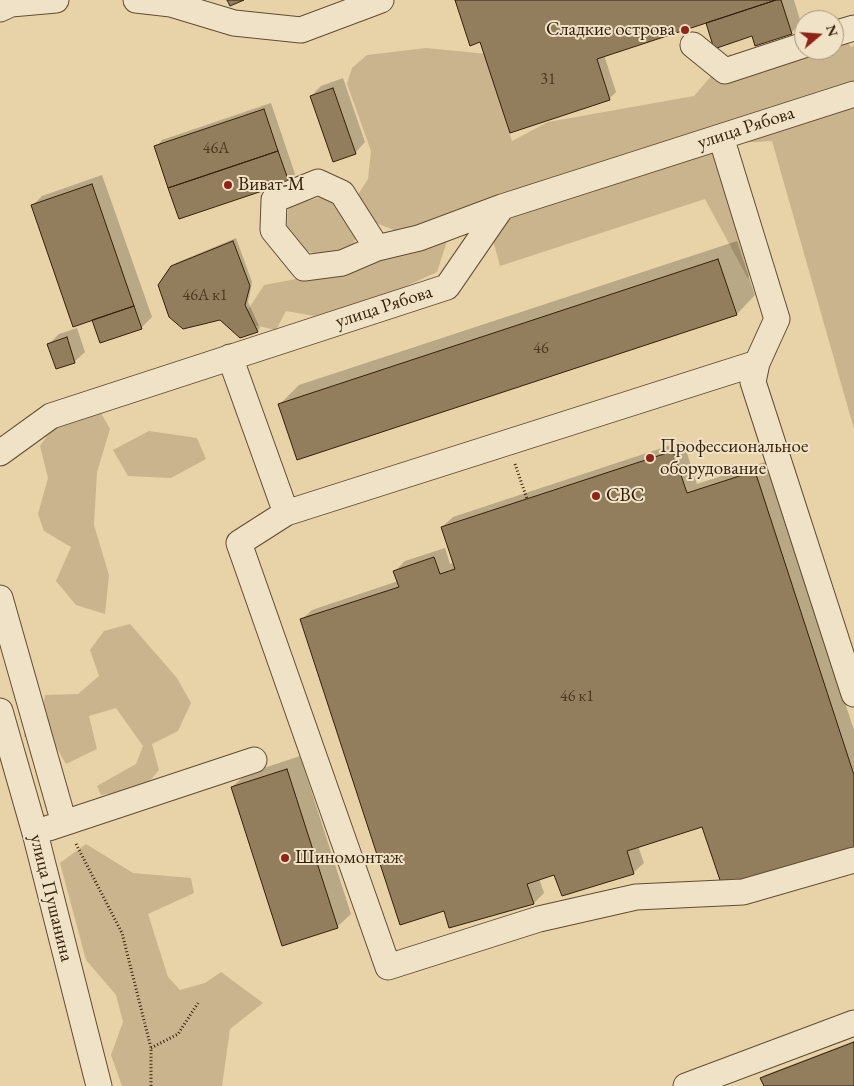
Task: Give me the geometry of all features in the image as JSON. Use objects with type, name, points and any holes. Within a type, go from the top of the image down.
[{"type":"street","points":[[0,9],[11,4],[56,0]]},
{"type":"street","points":[[136,0],[171,4],[234,23],[301,30],[381,0]]},
{"type":"street","points":[[693,45],[725,71],[794,48]]},
{"type":"street","name":"улица Рябова","points":[[0,453],[51,416],[447,287],[502,207],[854,94]]},
{"type":"street","points":[[721,137],[777,319],[757,363],[753,382],[854,694]]},
{"type":"street","points":[[377,248],[419,238],[502,207]]},
{"type":"street","points":[[230,357],[286,513]]},
{"type":"street","points":[[757,363],[286,513],[239,543],[388,967],[539,919],[636,897],[743,892],[854,860]]},
{"type":"street","points":[[0,598],[64,823]]},
{"type":"street","name":"улица Пушанина","points":[[0,711],[35,833],[99,1086]]},
{"type":"street","points":[[35,833],[254,760]]},
{"type":"street","points":[[686,1086],[854,1024]]},
{"type":"path","points":[[508,441],[526,499]]},
{"type":"path","points":[[64,823],[122,932],[151,1048],[151,1086]]},
{"type":"path","points":[[151,1048],[178,1034],[198,1003]]},
{"type":"shaded area","points":[[844,38],[851,47],[854,45],[854,429],[772,141],[737,143],[762,234],[748,279],[705,199],[500,266],[483,204],[399,232],[358,216],[354,246],[326,256],[286,246],[288,206],[321,197],[353,202],[368,179],[371,151],[347,84],[352,68],[367,55],[426,48],[487,54],[512,141],[548,122],[694,96],[730,54],[748,66],[794,57],[794,60],[844,60]]},
{"type":"shaded area","points":[[449,235],[437,272],[387,295],[314,316],[286,311],[276,330],[240,322],[264,285],[312,276]]},
{"type":"shaded area","points":[[101,413],[110,429],[97,472],[94,525],[109,575],[105,614],[76,605],[56,581],[71,547],[44,531],[38,514],[48,478],[40,446],[51,430]]},
{"type":"shaded area","points":[[149,431],[197,438],[206,459],[171,478],[128,476],[113,450]]},
{"type":"shaded area","points":[[130,624],[177,678],[191,703],[178,731],[152,744],[159,770],[143,789],[101,795],[97,786],[136,764],[143,746],[116,708],[89,716],[97,749],[66,764],[52,740],[24,737],[26,725],[42,714],[45,695],[78,694],[99,676],[90,650],[104,631]]},
{"type":"shaded area","points":[[86,844],[133,873],[191,878],[194,893],[148,914],[168,977],[180,990],[205,983],[221,972],[263,1003],[230,1029],[222,1086],[122,1086],[111,1055],[123,1022],[116,995],[86,960],[60,863]]},
{"type":"building","points":[[227,0],[244,0],[230,6]]},
{"type":"building","points":[[455,0],[776,0],[597,59],[610,100],[510,133],[480,42],[470,46]]},
{"type":"building","points":[[781,0],[792,34],[755,46],[752,36],[714,49],[706,23]]},
{"type":"building","points":[[333,88],[356,154],[333,162],[310,96]]},
{"type":"building","points":[[264,109],[278,151],[168,188],[154,146]]},
{"type":"building","name":"Виват-М","points":[[278,151],[289,182],[179,219],[168,188]]},
{"type":"building","points":[[92,184],[134,306],[73,327],[31,205]]},
{"type":"building","points":[[233,241],[250,286],[245,305],[258,332],[240,338],[220,320],[183,329],[169,317],[158,285],[171,266]]},
{"type":"building","points":[[718,259],[737,315],[297,460],[278,404]]},
{"type":"building","points":[[134,306],[142,329],[100,343],[92,320]]},
{"type":"building","points":[[67,337],[75,363],[56,369],[47,344]]},
{"type":"building","points":[[673,451],[687,493],[755,471],[854,775],[854,848],[722,886],[702,827],[627,851],[634,874],[562,896],[554,875],[527,884],[534,904],[449,928],[444,911],[400,925],[300,619],[399,587],[393,571],[434,557],[440,574],[455,569],[441,527]]},
{"type":"building","name":"Шиномонтаж","points":[[287,769],[338,928],[282,946],[231,787]]},
{"type":"building","points":[[854,1042],[854,1086],[764,1086],[760,1078]]},
{"type":"place","name":"Сладкие острова","points":[[685,30]]},
{"type":"place","name":"Виват-М","points":[[228,185]]},
{"type":"place","name":"Профессиональное оборудование","points":[[650,458]]},
{"type":"place","name":"СВС","points":[[596,496]]},
{"type":"place","name":"Шиномонтаж","points":[[285,858]]}]
